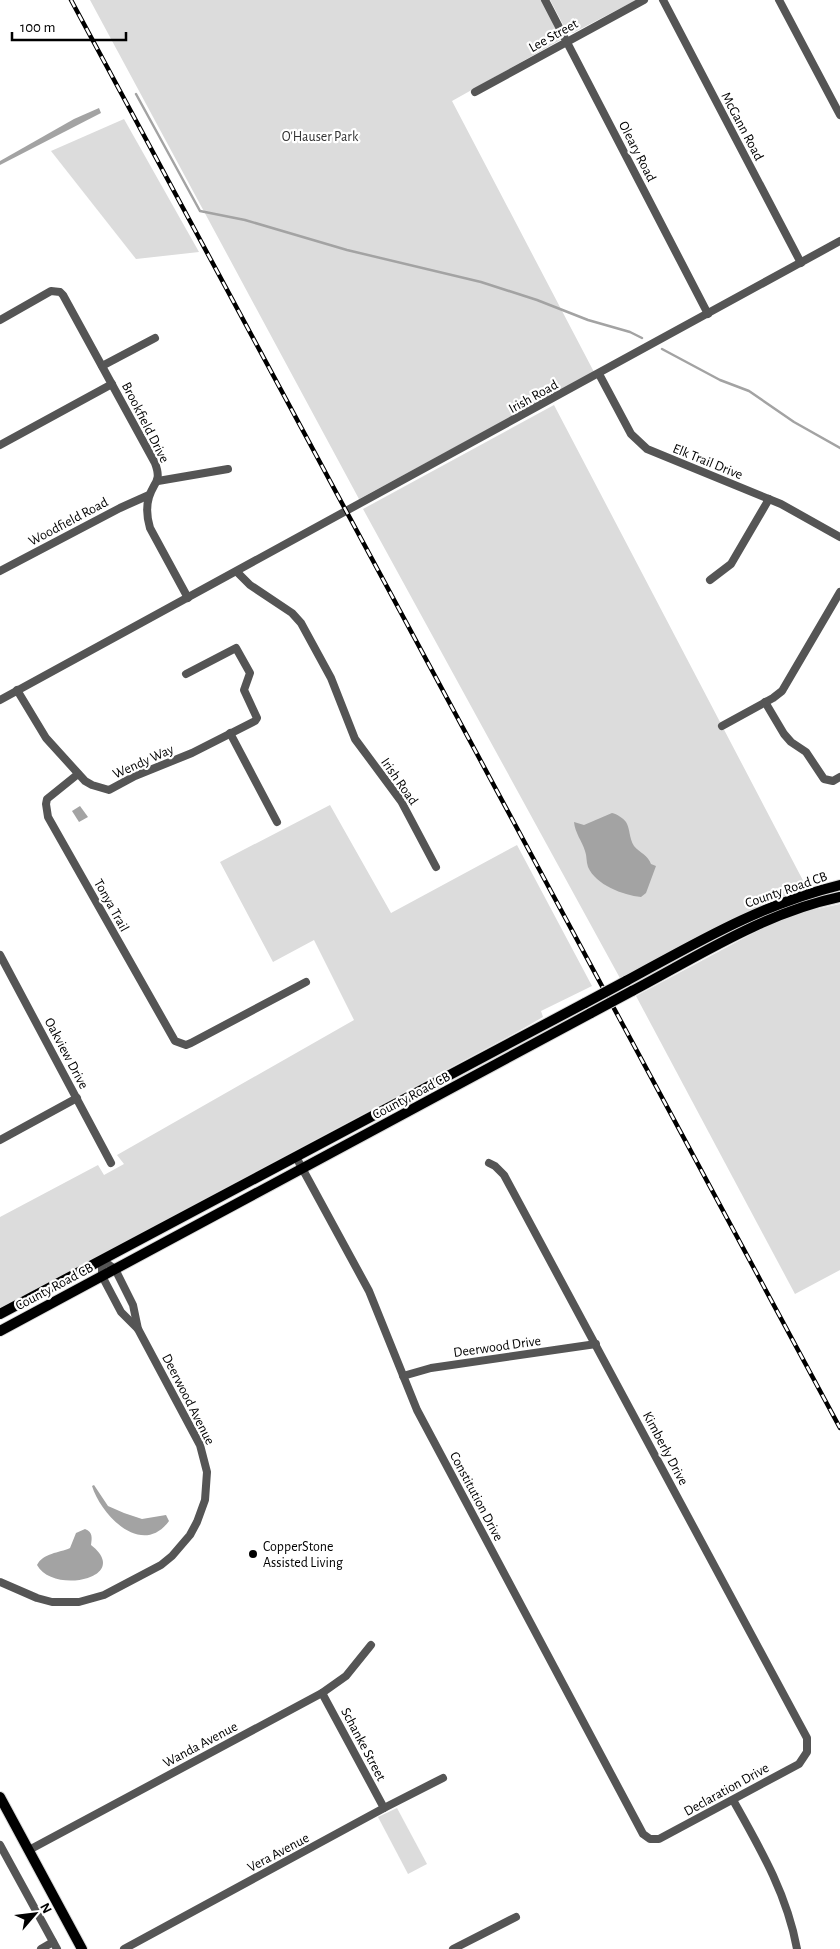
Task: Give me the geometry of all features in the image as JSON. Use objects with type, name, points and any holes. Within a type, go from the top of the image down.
[{"type":"main road","name":"County Road CB","points":[[0,1314],[296,1157],[588,1008],[754,913],[799,896],[840,885]]},
{"type":"main road","name":"County Road CB","points":[[629,986],[757,924],[802,906],[840,897]]},
{"type":"main road","name":"County Road CB","points":[[0,1331],[303,1169],[588,1008]]},
{"type":"main road","points":[[0,1797],[82,1949]]},
{"type":"street","name":"Oleary Road","points":[[545,0],[708,314]]},
{"type":"street","name":"Lee Street","points":[[475,92],[644,0]]},
{"type":"street","name":"McGann Road","points":[[663,0],[801,263]]},
{"type":"street","points":[[779,0],[840,116]]},
{"type":"street","name":"Irish Road","points":[[0,700],[840,241]]},
{"type":"street","name":"Brookfield Drive","points":[[0,320],[49,292],[56,291],[63,294],[155,463],[158,481],[149,495]]},
{"type":"street","points":[[102,366],[155,338]]},
{"type":"street","name":"Elk Trail Drive","points":[[599,374],[631,434],[647,449],[769,499],[840,537]]},
{"type":"street","points":[[0,445],[112,384]]},
{"type":"street","points":[[158,481],[228,469]]},
{"type":"street","points":[[149,495],[147,512],[150,528],[188,598]]},
{"type":"street","name":"Woodfield Road","points":[[0,571],[120,508],[149,495]]},
{"type":"street","points":[[710,580],[731,564],[769,499]]},
{"type":"street","name":"Irish Road","points":[[237,572],[250,585],[292,613],[301,623],[331,678],[355,740],[402,801],[436,866]]},
{"type":"street","points":[[722,726],[782,691],[840,592]]},
{"type":"street","name":"Wendy Way","points":[[17,690],[46,738],[78,774],[92,786],[109,790],[135,776],[192,753],[257,718],[244,690],[250,672],[236,648],[186,674]]},
{"type":"street","points":[[766,702],[787,739],[806,752],[821,776],[828,781],[840,777]]},
{"type":"street","points":[[230,733],[277,822]]},
{"type":"street","name":"Tonya Trail","points":[[78,774],[47,799],[48,817],[171,1037],[186,1045],[306,982]]},
{"type":"street","name":"Oakview Drive","points":[[0,955],[111,1163]]},
{"type":"street","points":[[0,1140],[77,1098]]},
{"type":"street","name":"Constitution Drive","points":[[296,1157],[369,1291],[417,1410],[643,1834],[650,1839]]},
{"type":"street","name":"Kimberly Drive","points":[[490,1163],[504,1175],[806,1734],[807,1752]]},
{"type":"street","name":"Deerwood Avenue","points":[[102,1260],[115,1269],[133,1305],[138,1329]]},
{"type":"street","name":"Deerwood Avenue","points":[[0,1582],[37,1598],[52,1602],[91,1600],[112,1592],[161,1565],[182,1546],[197,1522],[205,1500],[207,1485],[204,1456],[188,1421],[138,1329],[121,1312],[102,1276],[102,1260]]},
{"type":"street","name":"Deerwood Drive","points":[[403,1376],[432,1368],[596,1344]]},
{"type":"street","name":"Wanda Avenue","points":[[29,1850],[322,1693],[346,1676],[371,1645]]},
{"type":"street","name":"Schanke Street","points":[[322,1693],[384,1808]]},
{"type":"street","name":"Declaration Drive","points":[[650,1839],[662,1838],[799,1764],[807,1752]]},
{"type":"street","name":"Vera Avenue","points":[[124,1949],[443,1778]]},
{"type":"street","points":[[733,1800],[780,1888],[789,1914],[797,1949]]},
{"type":"street","points":[[0,1845],[55,1946],[41,1949]]},
{"type":"street","points":[[453,1949],[516,1917]]},
{"type":"green space","name":"O'Hauser Park","points":[[90,0],[544,0],[564,38],[452,101],[594,372],[359,499]]},
{"type":"green space","points":[[550,0],[636,0],[573,33],[567,32]]},
{"type":"green space","points":[[124,119],[199,252],[136,259],[51,151]]},
{"type":"green space","points":[[554,405],[808,890],[767,903],[621,980],[363,509]]},
{"type":"green space","points":[[330,805],[391,913],[517,845],[592,986],[541,1011],[543,1017],[517,1032],[0,1308],[0,1217],[98,1165],[104,1175],[124,1164],[117,1155],[354,1020],[314,940],[273,962],[220,862]]},
{"type":"green space","points":[[840,904],[840,1270],[795,1294],[636,996],[768,925],[808,911]]},
{"type":"green space","points":[[397,1808],[427,1864],[408,1874],[378,1817]]},
{"type":"shaded area","points":[[99,108],[101,113],[0,165],[0,161],[74,119]]},
{"type":"shaded area","points":[[80,806],[88,817],[79,822],[72,811]]},
{"type":"shaded area","points":[[612,813],[620,816],[626,822],[634,846],[646,856],[651,864],[656,866],[646,893],[641,897],[611,888],[597,879],[588,867],[586,853],[574,822],[584,825]]},
{"type":"shaded area","points":[[94,1485],[108,1506],[142,1519],[166,1515],[169,1521],[158,1531],[147,1535],[135,1534],[113,1520],[97,1497],[92,1486]]},
{"type":"shaded area","points":[[85,1529],[91,1534],[91,1545],[101,1557],[103,1566],[97,1574],[86,1579],[72,1581],[58,1579],[46,1574],[37,1565],[43,1558],[70,1548],[76,1533]]},
{"type":"waterway","points":[[136,94],[200,211],[245,220],[347,250],[481,282],[537,300],[588,320],[630,332],[642,338]]},
{"type":"waterway","points":[[662,349],[720,380],[749,391],[794,422],[840,448]]},
{"type":"railway","points":[[71,0],[840,1428]]},
{"type":"place","name":"CopperStone Assisted Living","points":[[253,1554]]}]
